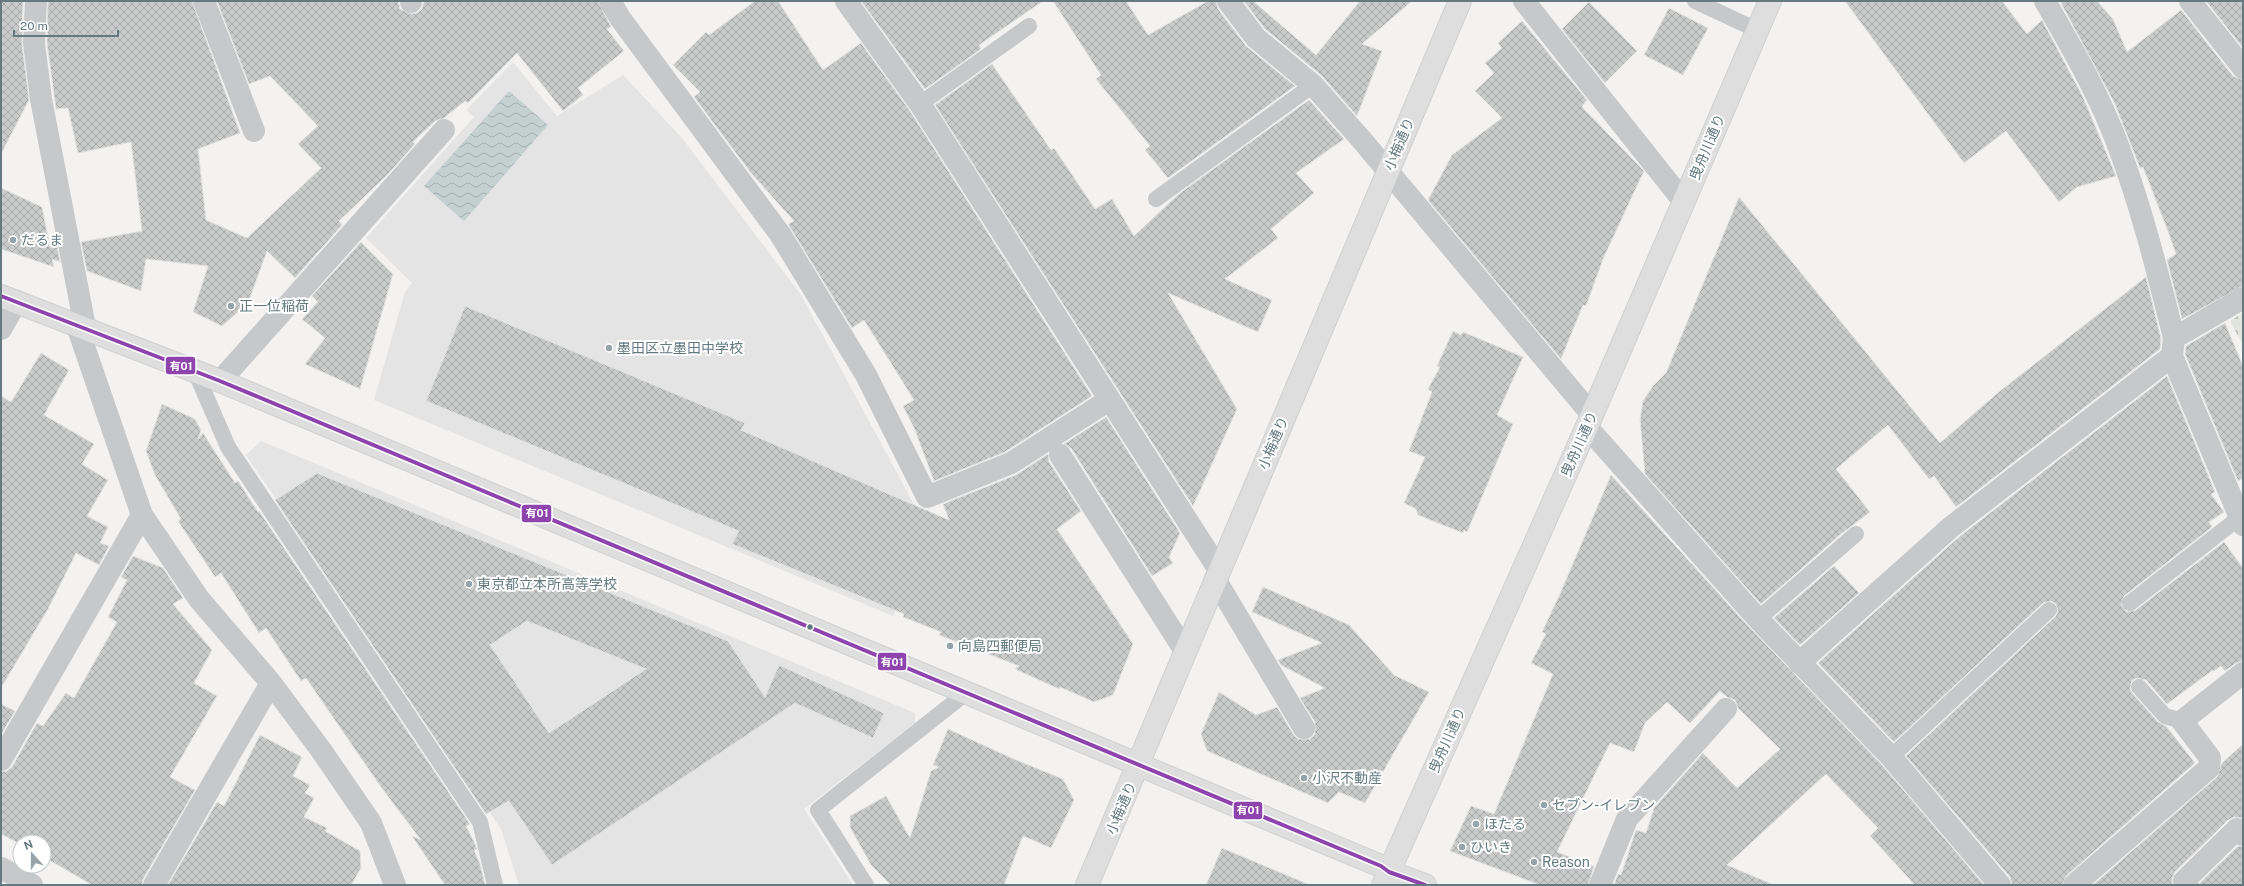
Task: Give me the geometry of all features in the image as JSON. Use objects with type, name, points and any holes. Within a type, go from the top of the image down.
[{"type":"street","points":[[36,1],[34,43],[41,99],[80,325],[142,515],[200,599],[271,683],[321,750],[371,823],[395,885]]},
{"type":"street","points":[[204,1],[254,131]]},
{"type":"street","points":[[610,1],[620,18],[780,234],[866,375],[927,496],[1011,463],[1109,400]]},
{"type":"street","points":[[846,1],[920,104],[1109,400],[1217,574],[1304,728]]},
{"type":"street","points":[[1228,1],[1256,38],[1313,85],[1388,170],[1590,421],[1758,620],[1891,757],[2000,885]]},
{"type":"street","name":"小梅通り","points":[[1087,885],[1140,764],[1217,574],[1460,1]]},
{"type":"street","points":[[1524,1],[1684,202]]},
{"type":"street","name":"曳舟川通り","points":[[1386,878],[1590,421],[1770,1]]},
{"type":"street","points":[[2045,1],[2082,64],[2119,147],[2144,223],[2173,347],[2241,521]]},
{"type":"street","points":[[2190,1],[2243,68]]},
{"type":"street","points":[[220,381],[444,130]]},
{"type":"street","points":[[1,329],[9,298],[80,325],[220,381],[1375,863],[1386,878],[1425,885]]},
{"type":"street","points":[[1799,663],[1951,527],[2173,347],[2243,298]]},
{"type":"street","points":[[1060,455],[1185,651]]},
{"type":"street","points":[[1,760],[142,515]]},
{"type":"street","points":[[2074,885],[2209,768],[2210,758],[2182,721],[2243,673]]},
{"type":"street","points":[[154,885],[271,683]]},
{"type":"street","points":[[1600,885],[1627,819],[1726,709]]},
{"type":"street","points":[[2188,885],[2184,881],[2237,829],[2243,835]]},
{"type":"street","points":[[376,885],[387,865]]},
{"type":"street","points":[[1,868],[32,885]]},
{"type":"lane","points":[[1695,1],[1757,30]]},
{"type":"lane","points":[[920,104],[1029,26]]},
{"type":"lane","points":[[1156,199],[1313,85]]},
{"type":"lane","points":[[195,371],[228,447],[480,822],[495,885]]},
{"type":"lane","points":[[2130,603],[2241,521]]},
{"type":"lane","points":[[1758,620],[1856,534]]},
{"type":"lane","points":[[1891,757],[2049,610]]},
{"type":"lane","points":[[2139,687],[2165,716],[2182,721]]},
{"type":"lane","points":[[866,885],[818,810],[966,693]]},
{"type":"shaded area","name":"墨田区立墨田中学校","points":[[513,62],[557,116],[623,75],[682,138],[801,295],[931,536],[893,616],[374,400],[405,292],[412,283],[366,238],[474,117],[466,110]]},
{"type":"shaded area","name":"東京都立本所高等学校","points":[[261,441],[915,713],[915,723],[804,809],[853,885],[519,885],[501,829],[246,455]]},
{"type":"green space","points":[[2243,313],[2243,345],[2230,321]]},
{"type":"water","points":[[509,91],[548,125],[464,221],[424,186]]},
{"type":"building","points":[[1,1],[23,1],[22,44],[29,100],[1,154]]},
{"type":"building","points":[[48,1],[192,1],[240,133],[198,149],[206,220],[247,238],[321,168],[298,144],[318,126],[270,76],[249,84],[217,1],[398,1],[400,9],[411,14],[417,13],[422,9],[424,1],[598,1],[611,27],[607,29],[624,51],[578,88],[583,95],[563,111],[517,53],[468,103],[465,101],[444,118],[435,121],[413,142],[415,144],[387,175],[339,221],[342,225],[295,278],[267,251],[248,303],[222,326],[193,312],[208,266],[146,259],[141,291],[87,271],[81,242],[142,231],[131,142],[78,153],[68,108],[56,109],[47,43]]},
{"type":"building","points":[[755,1],[778,1],[823,70],[861,43],[910,111],[1092,396],[1005,452],[934,481],[915,430],[903,406],[914,400],[864,320],[852,328],[788,224],[794,221],[751,173],[694,97],[700,92],[673,65],[706,32],[709,35]]},
{"type":"building","points":[[861,1],[1043,1],[979,45],[981,49],[925,89]]},
{"type":"building","points":[[1053,1],[1126,1],[1148,35],[1208,1],[1216,1],[1218,9],[1246,46],[1295,86],[1168,178],[1145,150],[1150,146],[1096,79],[1101,75]]},
{"type":"building","points":[[1244,1],[1253,1],[1316,55],[1360,1],[1412,1],[1362,44],[1382,51],[1357,116],[1321,75],[1265,29]]},
{"type":"building","points":[[1845,1],[2002,1],[2027,34],[2042,20],[2083,97],[2116,176],[2077,187],[2059,202],[2006,131],[1964,163]]},
{"type":"building","points":[[2063,1],[2097,1],[2113,19],[2127,52],[2181,10],[2233,76],[2243,80],[2243,286],[2182,319],[2167,260],[2176,254],[2169,234],[2143,167],[2140,168],[2115,104],[2061,3]]},
{"type":"building","points":[[2206,1],[2243,1],[2243,48]]},
{"type":"building","points":[[1589,2],[1637,51],[1605,83],[1562,29]]},
{"type":"building","points":[[1669,8],[1708,28],[1683,75],[1644,55]]},
{"type":"building","points":[[1522,21],[1587,100],[1582,106],[1583,108],[1644,171],[1603,259],[1586,306],[1583,305],[1561,359],[1428,200],[1452,155],[1502,118],[1475,91],[1494,73],[1485,63],[1502,48],[1498,43]]},
{"type":"building","points":[[992,64],[1051,150],[1054,148],[1095,209],[1112,199],[1134,236],[1180,193],[1309,100],[1344,139],[1296,173],[1314,193],[1271,229],[1278,238],[1225,279],[1272,300],[1258,332],[1168,293],[1237,409],[1193,506],[935,105]]},
{"type":"building","points":[[1,188],[42,207],[50,247],[57,246],[60,262],[52,259],[54,267],[1,249]]},
{"type":"building","points":[[1739,197],[1940,443],[2000,391],[2146,277],[2161,339],[2160,349],[1956,507],[1934,476],[1929,479],[1888,425],[1836,469],[1870,512],[1841,534],[1761,604],[1645,474],[1640,419],[1643,401],[1653,386],[1666,373]]},
{"type":"building","points":[[361,242],[393,274],[360,389],[305,364],[325,338],[302,319],[318,302],[312,296]]},
{"type":"building","points":[[465,306],[745,423],[741,430],[949,520],[943,504],[1016,475],[1048,454],[1049,462],[1081,511],[1057,529],[1133,644],[1113,695],[1094,702],[1060,687],[1059,689],[1015,669],[1019,666],[939,635],[941,632],[903,617],[904,614],[732,544],[739,531],[426,401]]},
{"type":"building","points":[[2225,323],[2243,366],[2243,478],[2238,481],[2185,354],[2186,346]]},
{"type":"building","points":[[1453,331],[1461,335],[1463,332],[1523,357],[1497,415],[1513,424],[1467,532],[1464,530],[1463,533],[1418,515],[1416,509],[1404,503],[1425,457],[1409,451],[1432,392],[1428,389],[1440,367],[1437,366]]},
{"type":"building","points":[[41,353],[69,370],[44,415],[94,444],[82,464],[108,480],[87,516],[108,527],[100,543],[109,546],[99,565],[76,553],[48,609],[1,688],[1,396],[11,402]]},
{"type":"building","points":[[2167,376],[2215,492],[2211,494],[2224,512],[2209,522],[2212,527],[2124,596],[2121,605],[2127,612],[2136,610],[2224,542],[2243,568],[2243,661],[2236,663],[2225,671],[2221,666],[2214,671],[2213,670],[2167,704],[2146,680],[2137,678],[2132,680],[2130,689],[2132,693],[2158,722],[2166,726],[2195,763],[2066,876],[2062,885],[2012,885],[2010,877],[1906,756],[2055,617],[2058,612],[2056,604],[2051,601],[2043,603],[1894,742],[1818,663],[1959,537]]},
{"type":"building","points":[[162,404],[195,419],[201,430],[198,439],[203,433],[235,483],[238,481],[470,824],[466,826],[477,849],[474,850],[480,864],[485,885],[445,885],[412,836],[421,840],[381,787],[306,678],[301,681],[266,628],[259,633],[221,573],[215,577],[178,521],[181,519],[155,475],[146,451]]},
{"type":"building","points":[[1106,417],[1180,533],[1169,557],[1173,563],[1152,576],[1071,448],[1064,444]]},
{"type":"building","name":"東京都立本所高等学校","points":[[317,473],[728,641],[765,697],[779,665],[884,713],[873,738],[795,703],[552,865],[509,801],[486,814],[275,500]],"holes":[[[527,621],[646,669],[549,733],[490,645]]]},
{"type":"building","points":[[1611,475],[1749,627],[1882,765],[1984,885],[1915,885],[1870,836],[1878,828],[1826,774],[1727,865],[1774,885],[1614,885],[1618,874],[1621,875],[1636,830],[1646,833],[1654,808],[1703,753],[1737,788],[1780,749],[1738,708],[1735,700],[1727,697],[1720,691],[1690,723],[1667,702],[1645,723],[1634,752],[1610,743],[1557,852],[1594,866],[1588,885],[1540,885],[1450,851],[1471,806],[1494,814],[1553,674],[1531,663],[1546,634],[1542,632]]},
{"type":"building","points":[[133,556],[163,568],[183,598],[173,604],[212,650],[194,683],[217,696],[170,777],[195,790],[143,879],[142,885],[92,885],[52,862],[52,834],[12,834],[12,840],[1,834],[1,772],[7,771],[12,767],[37,723],[43,726],[66,693],[74,698],[117,622],[108,617],[127,580],[121,577]]},
{"type":"building","points":[[1834,566],[1859,593],[1800,645],[1774,618]]},
{"type":"building","points":[[1263,587],[1349,625],[1394,675],[1429,692],[1365,803],[1339,792],[1328,803],[1207,751],[1201,734],[1219,692],[1256,715],[1277,707],[1293,734],[1298,739],[1310,739],[1315,734],[1315,722],[1300,698],[1325,688],[1281,665],[1278,660],[1322,643],[1252,612]]},
{"type":"building","points":[[1,704],[15,711],[1,735]]},
{"type":"building","points":[[948,729],[1016,760],[1063,779],[1074,800],[1051,848],[1023,836],[1004,885],[891,885],[871,865],[850,827],[850,816],[886,796],[910,838],[931,771],[939,767],[933,765]]},
{"type":"building","points":[[260,735],[302,757],[293,776],[310,785],[305,793],[314,798],[304,817],[327,828],[325,831],[360,851],[361,868],[351,885],[168,885],[217,802],[224,806]]},
{"type":"building","points":[[2243,744],[2243,818],[2234,817],[2228,820],[2175,872],[2172,878],[2172,885],[2093,885],[2217,777],[2222,763]]},
{"type":"building","points":[[2238,846],[2243,847],[2243,885],[2200,885],[2200,883]]},
{"type":"building","points":[[1222,848],[1310,885],[1206,885]]},
{"type":"transit line","name":"有01","points":[[1,296],[220,381],[1381,866],[1389,872],[1425,885]]},
{"type":"place","name":"だるま","points":[[13,240]]},
{"type":"place","name":"正一位稲荷","points":[[231,306]]},
{"type":"place","name":"墨田区立墨田中学校","points":[[609,348]]},
{"type":"place","name":"東京都立本所高等学校","points":[[469,584]]},
{"type":"place","name":"向島四郵便局","points":[[950,646]]},
{"type":"place","name":"小沢不動産","points":[[1304,778]]},
{"type":"place","name":"セブン-イレブン","points":[[1544,805]]},
{"type":"place","name":"ほたる","points":[[1476,824]]},
{"type":"place","name":"ひいき","points":[[1462,847]]},
{"type":"place","name":"Reason","points":[[1534,862]]}]
